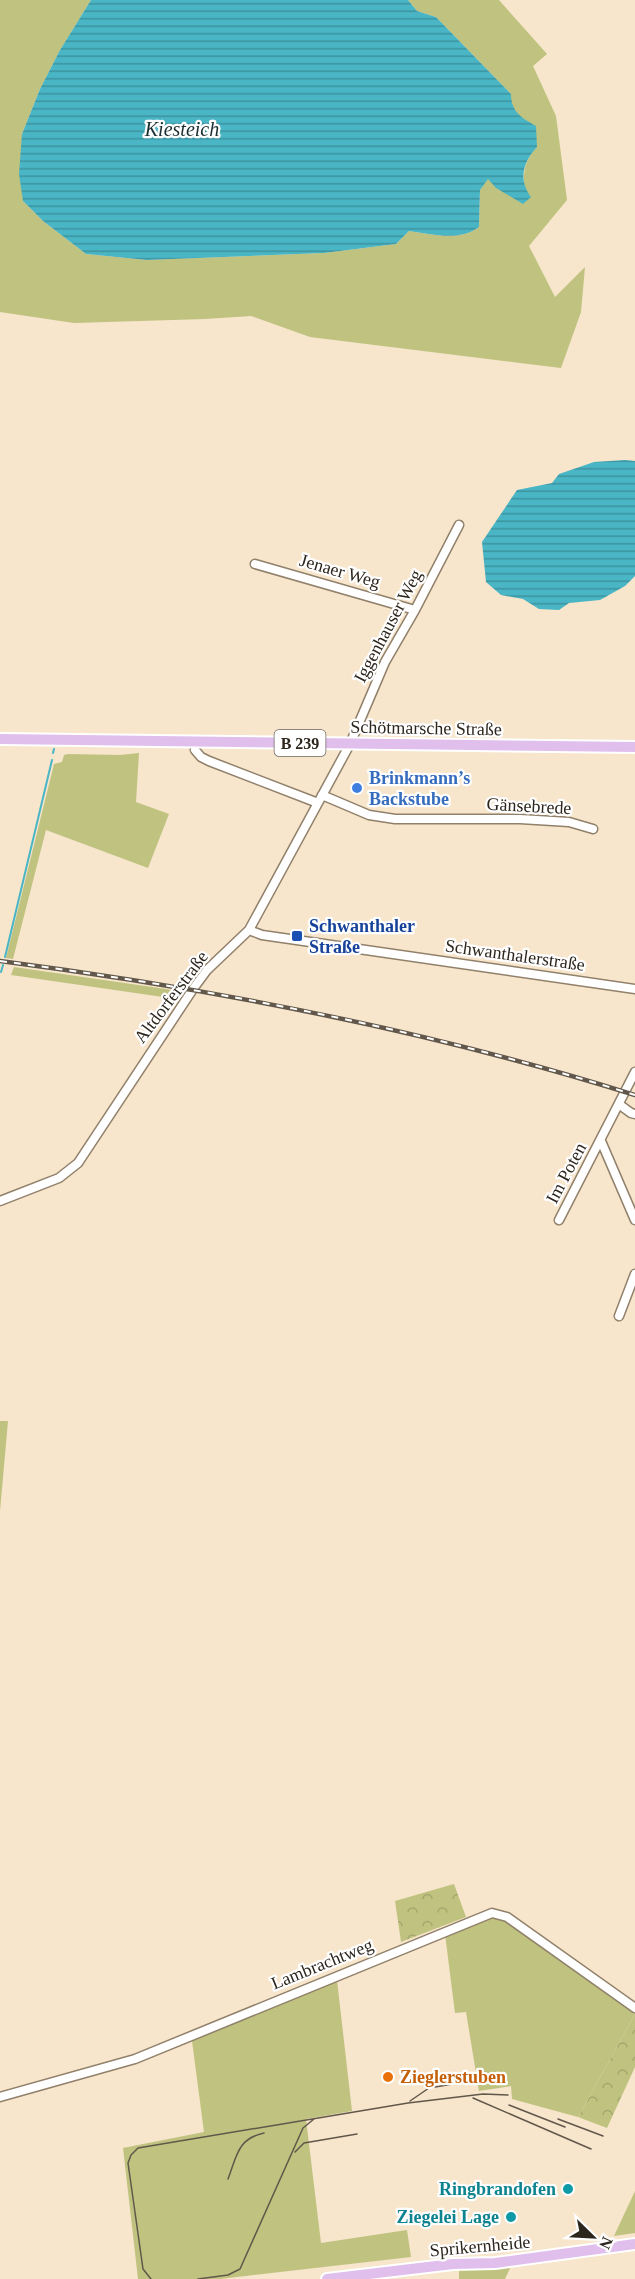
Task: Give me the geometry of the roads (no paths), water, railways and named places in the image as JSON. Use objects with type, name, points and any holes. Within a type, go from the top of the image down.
[{"type":"main road","name":"Schötmarsche Straße","points":[[0,740],[635,747]]},
{"type":"main road","name":"Sprikernheide","points":[[327,2279],[453,2264],[495,2263],[635,2244]]},
{"type":"street","name":"Iggenhauser Weg","points":[[350,744],[385,662],[459,525]]},
{"type":"street","name":"Jenaer Weg","points":[[255,564],[415,610]]},
{"type":"street","name":"Altdorferstraße","points":[[0,1201],[59,1178],[78,1163],[193,989],[207,970],[249,930],[350,744]]},
{"type":"street","name":"Gänsebrede","points":[[195,750],[201,758],[208,761],[369,815],[395,819],[520,819],[568,822],[594,829]]},
{"type":"street","name":"Schwanthalerstraße","points":[[249,930],[262,935],[635,989]]},
{"type":"street","name":"Im Poten","points":[[559,1220],[635,1072]]},
{"type":"street","points":[[620,1105],[635,1114]]},
{"type":"street","name":"Im Poten","points":[[601,1141],[635,1220]]},
{"type":"street","points":[[619,1316],[635,1274]]},
{"type":"street","name":"Lambrachtweg","points":[[0,2097],[135,2059],[492,1913],[507,1917],[635,2008]]},
{"type":"water","name":"Kiesteich","points":[[91,0],[408,0],[417,11],[436,17],[511,94],[518,114],[536,126],[537,147],[528,159],[523,178],[531,197],[523,204],[496,188],[488,179],[480,190],[479,227],[471,232],[454,236],[409,231],[396,244],[324,253],[147,260],[86,254],[43,221],[23,201],[19,174],[22,134],[40,89],[60,50]]},
{"type":"water","points":[[635,461],[635,576],[625,586],[600,600],[569,603],[559,610],[539,609],[523,599],[501,595],[486,582],[482,542],[517,490],[552,483],[559,474],[594,462]]},
{"type":"waterway","points":[[53,753],[54,749]]},
{"type":"waterway","points":[[5,957],[52,760]]},
{"type":"waterway","points":[[1,972],[3,965]]},
{"type":"tram line","points":[[410,2101],[429,2088],[453,2084]]},
{"type":"tram line","points":[[151,2279],[143,2269],[128,2163],[131,2155],[138,2148],[408,2103],[483,2094],[508,2095]]},
{"type":"tram line","points":[[473,2098],[591,2149]]},
{"type":"tram line","points":[[509,2105],[565,2127]]},
{"type":"tram line","points":[[198,2279],[228,2275],[240,2269],[303,2128],[314,2119]]},
{"type":"tram line","points":[[558,2119],[603,2136]]},
{"type":"tram line","points":[[228,2179],[243,2144],[248,2139],[264,2133]]},
{"type":"tram line","points":[[295,2152],[304,2143],[357,2134]]},
{"type":"railway","points":[[0,961],[161,985],[320,1014],[479,1051],[635,1095]]},
{"type":"place","name":"Brinkmann’s Backstube","points":[[357,788]]},
{"type":"place","name":"Schwanthaler Straße","points":[[297,936]]},
{"type":"place","name":"Zieglerstuben","points":[[388,2077]]},
{"type":"place","name":"Ringbrandofen","points":[[568,2189]]},
{"type":"place","name":"Ziegelei Lage","points":[[511,2217]]}]
